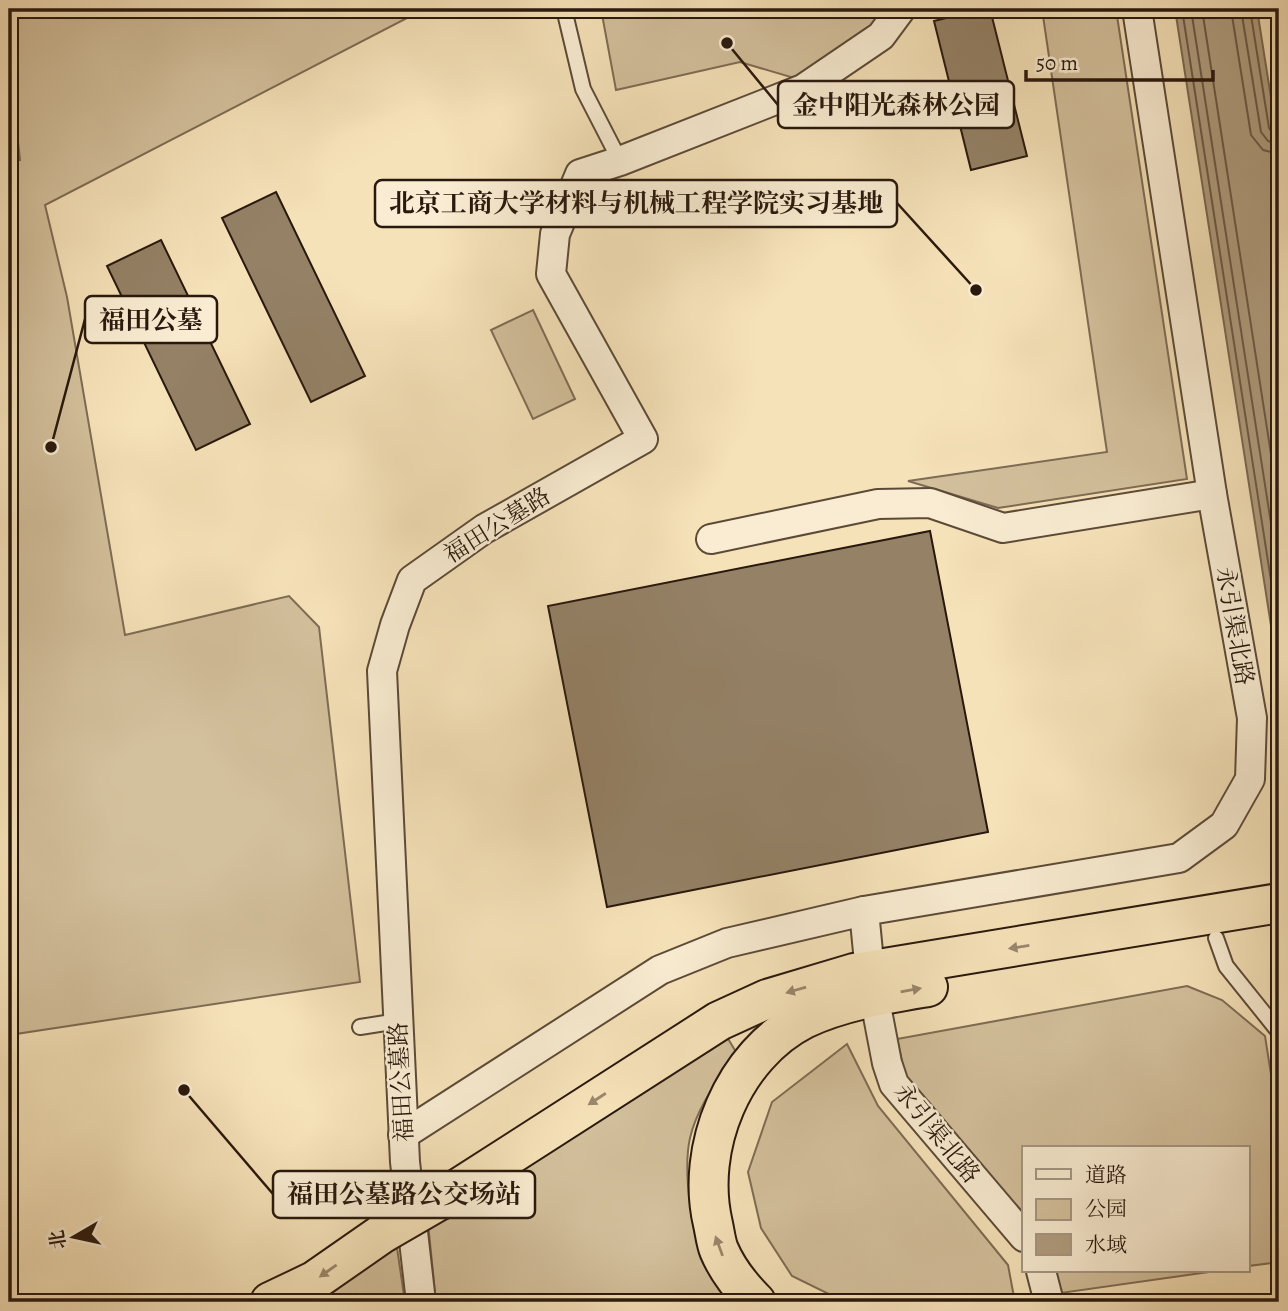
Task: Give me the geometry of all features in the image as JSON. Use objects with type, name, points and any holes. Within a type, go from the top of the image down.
[{"type":"highway","points":[[270,1302],[314,1281],[383,1233],[440,1200],[719,1021],[766,999],[854,974],[1279,903]]},
{"type":"highway","points":[[757,1302],[745,1291],[719,1250],[709,1208],[709,1170],[716,1132],[731,1094],[749,1065],[775,1040],[803,1020],[840,1006],[886,995],[1279,928]]},
{"type":"street","name":"福田公墓路","points":[[421,1302],[403,1135],[382,671],[395,625],[412,580],[484,529],[643,439],[551,274],[555,234],[580,174],[803,89],[881,36],[901,9]]},
{"type":"street","name":"永引渠北路","points":[[403,1135],[660,970],[727,943],[864,911],[1179,858],[1224,825],[1250,779],[1252,718],[1212,495],[1137,9]]},
{"type":"street","points":[[711,539],[878,504],[930,503],[1003,528],[1212,495]]},
{"type":"street","points":[[864,911],[868,953]]},
{"type":"street","name":"永引渠北路","points":[[878,1016],[894,1084],[1022,1235]]},
{"type":"street","points":[[1041,1272],[1049,1302]]},
{"type":"lane","points":[[564,9],[583,89],[620,161]]},
{"type":"lane","points":[[1216,938],[1226,967],[1279,1032]]},
{"type":"lane","points":[[360,1027],[398,1021]]},
{"type":"green space","points":[[9,9],[409,9],[411,16],[45,205],[67,297],[125,635],[289,596],[319,627],[360,982],[9,1035],[9,161],[20,160],[9,60]]},
{"type":"green space","points":[[601,9],[886,9],[876,24],[794,78],[740,62],[616,90]]},
{"type":"green space","points":[[1042,9],[1116,9],[1187,479],[998,508],[908,481],[1107,452]]},
{"type":"green space","points":[[533,310],[575,399],[533,419],[491,330]]},
{"type":"green space","points":[[1187,986],[1222,1000],[1265,1036],[1279,1125],[1279,1262],[1250,1266],[1250,1146],[1022,1146],[1022,1221],[906,1079],[897,1039]]},
{"type":"green space","points":[[727,1037],[736,1052],[698,1115],[690,1138],[687,1167],[690,1204],[701,1254],[732,1302],[436,1302],[428,1223]]},
{"type":"green space","points":[[847,1044],[878,1106],[1008,1265],[1014,1297],[977,1302],[845,1302],[792,1276],[761,1228],[748,1172],[772,1102]]},
{"type":"green space","points":[[396,1241],[405,1302],[297,1302]]},
{"type":"green space","points":[[1054,1272],[1209,1272],[1061,1293]]},
{"type":"water","points":[[1175,9],[1257,9],[1279,148],[1279,677]]},
{"type":"building","points":[[990,9],[1027,156],[971,170],[934,21]]},
{"type":"building","points":[[276,192],[365,376],[311,402],[222,218]]},
{"type":"building","points":[[161,240],[250,424],[196,450],[107,266]]},
{"type":"building","points":[[930,531],[988,832],[607,907],[548,606]]},
{"type":"place","name":"金中阳光森林公园","points":[[727,43]]},
{"type":"place","name":"北京工商大学材料与机械工程学院实习基地","points":[[976,290]]},
{"type":"place","name":"福田公墓","points":[[51,447]]},
{"type":"place","name":"福田公墓路公交场站","points":[[184,1090]]}]
